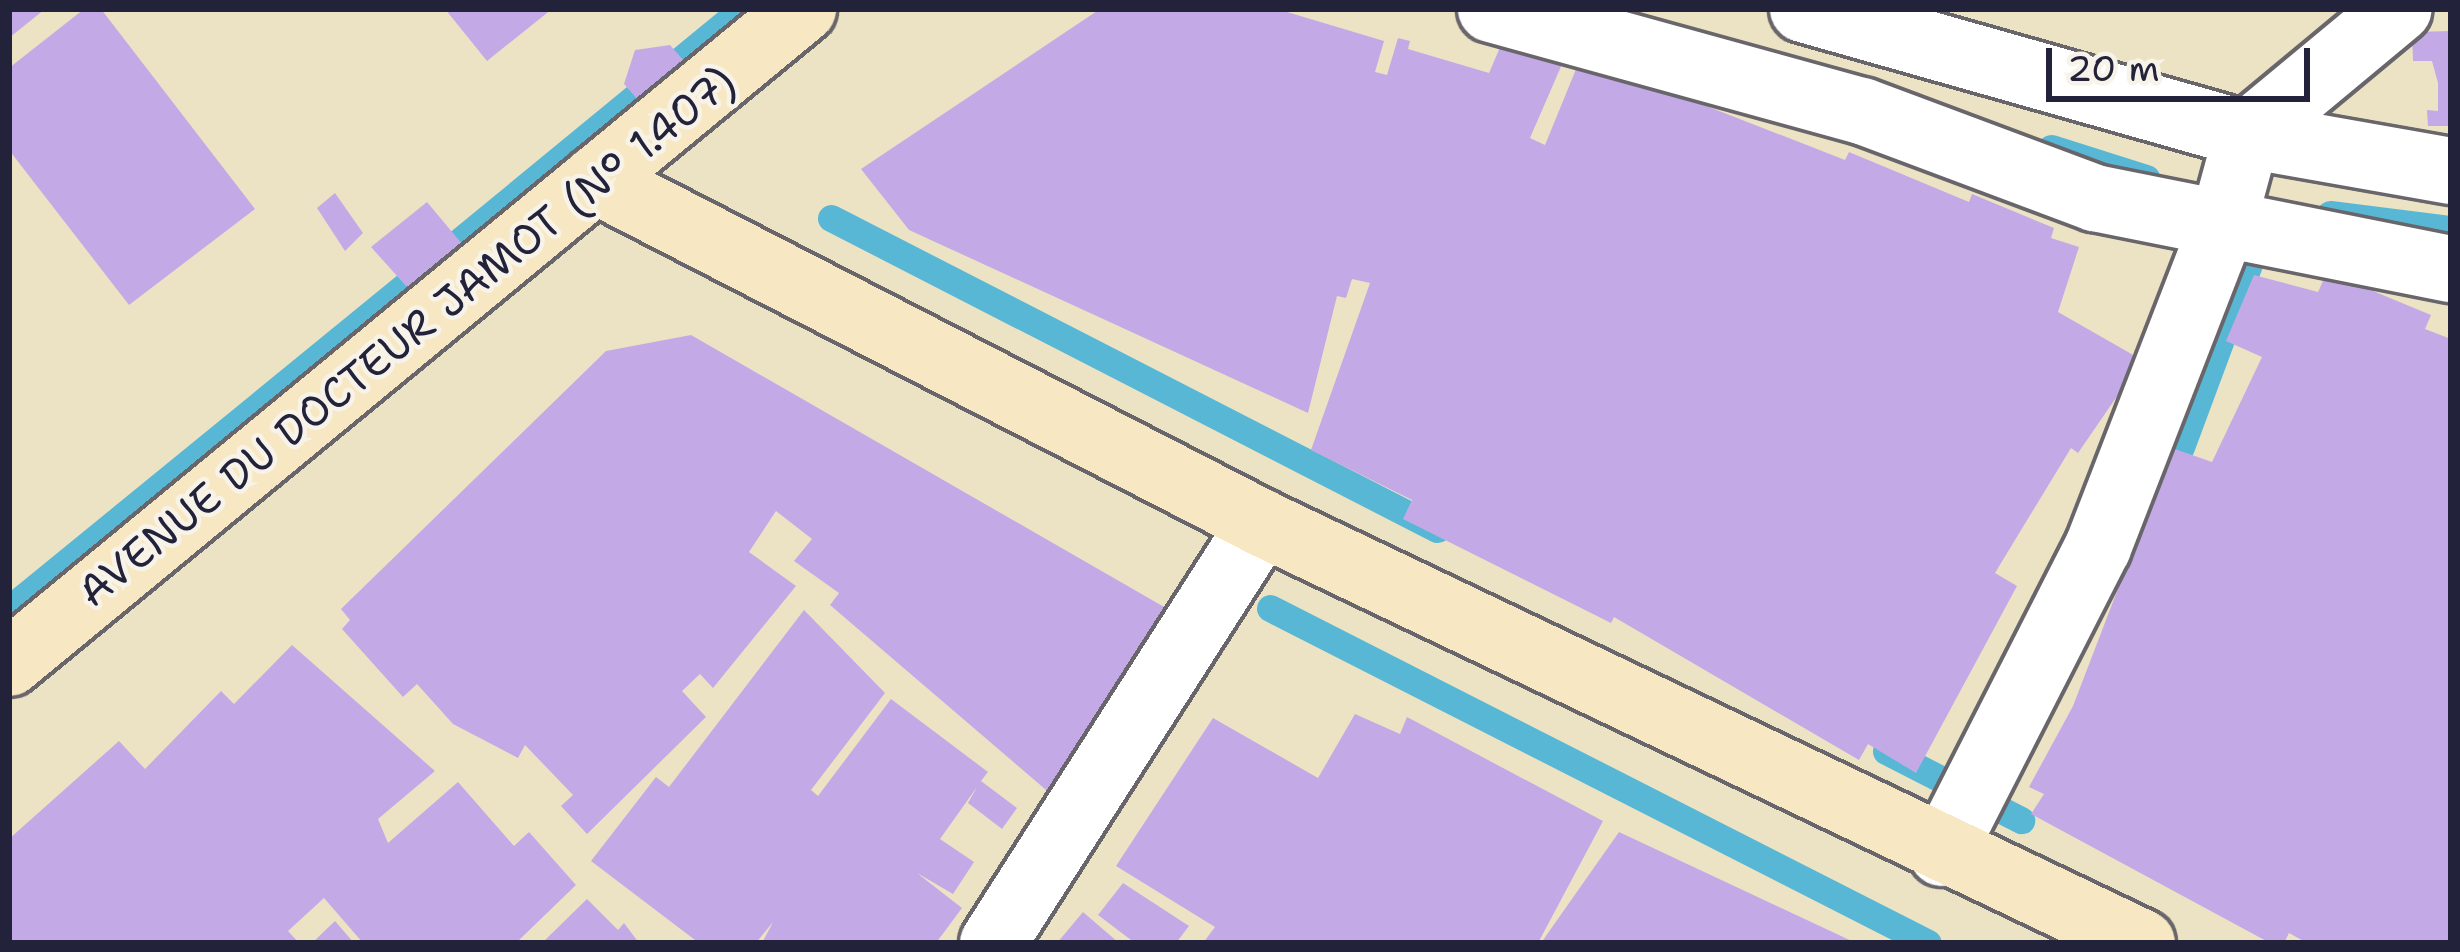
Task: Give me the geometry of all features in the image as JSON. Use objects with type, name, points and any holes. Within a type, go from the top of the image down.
[{"type":"street","name":"AVENUE DU DOCTEUR JAMOT (N° 1.407)","points":[[9,663],[802,9]]},
{"type":"street","points":[[1491,9],[1862,111],[2095,198],[2222,227],[2451,269]]},
{"type":"street","points":[[1803,9],[2247,135],[2451,171]]},
{"type":"street","points":[[1942,854],[2098,547],[2222,227],[2247,135],[2399,9]]},
{"type":"street","points":[[595,180],[1262,524],[1942,854],[2142,943]]},
{"type":"street","points":[[994,943],[1262,524]]},
{"type":"building","points":[[9,9],[45,9],[9,38]]},
{"type":"building","points":[[84,9],[101,9],[255,209],[129,305],[9,150],[9,68]]},
{"type":"building","points":[[445,9],[552,9],[487,61]]},
{"type":"building","points":[[1100,9],[1277,9],[1384,41],[1375,72],[1387,75],[1398,38],[1410,41],[1408,49],[1489,73],[1507,31],[1566,55],[1530,138],[1545,145],[1581,57],[1845,160],[1849,152],[1969,202],[1972,194],[2054,228],[2051,238],[2079,247],[2058,312],[2142,360],[2078,453],[2071,448],[1995,573],[2017,586],[1916,773],[1868,744],[1859,760],[1614,617],[1611,623],[1403,519],[1412,500],[1311,450],[1370,283],[1352,279],[1346,298],[1337,296],[1308,413],[909,230],[861,169]]},
{"type":"building","points":[[2451,31],[2451,126],[2428,126],[2427,110],[2438,111],[2438,83],[2432,61],[2413,61],[2412,32]]},
{"type":"building","points":[[670,45],[692,70],[645,108],[624,84],[635,50]]},
{"type":"building","points":[[335,193],[363,233],[345,251],[317,208]]},
{"type":"building","points":[[427,202],[468,251],[415,296],[371,247]]},
{"type":"building","points":[[2327,272],[2431,315],[2425,329],[2451,339],[2451,943],[2307,943],[2289,933],[2284,943],[2270,943],[2031,814],[2044,794],[2029,787],[2073,706],[2172,448],[2212,462],[2262,357],[2226,341],[2254,275],[2318,292]]},
{"type":"building","points":[[691,335],[1185,619],[1052,795],[830,605],[839,593],[794,561],[812,539],[776,511],[749,552],[796,586],[713,688],[700,674],[682,691],[706,717],[587,834],[561,806],[573,795],[525,745],[518,758],[453,724],[417,684],[403,697],[342,629],[350,620],[341,609],[606,351]]},
{"type":"building","points":[[804,610],[885,693],[811,790],[818,796],[891,699],[988,772],[981,781],[1017,808],[1002,829],[968,803],[977,787],[940,839],[974,862],[953,894],[917,873],[962,908],[936,943],[762,943],[773,922],[756,943],[699,943],[591,861],[656,777],[669,787]]},
{"type":"building","points":[[292,645],[435,771],[378,819],[388,843],[458,782],[514,846],[529,832],[576,885],[516,943],[363,943],[324,898],[288,931],[299,943],[9,943],[9,839],[119,741],[145,769],[221,691],[234,704]]},
{"type":"building","points":[[1355,714],[1400,734],[1407,717],[1603,821],[1538,943],[1203,943],[1215,927],[1116,866],[1213,718],[1318,778]]},
{"type":"building","points":[[1619,832],[1856,943],[1541,943]]},
{"type":"building","points":[[1123,883],[1189,926],[1176,943],[1135,943],[1098,915]]},
{"type":"building","points":[[587,899],[618,930],[624,923],[639,943],[542,943]]},
{"type":"building","points":[[1083,912],[1119,943],[1057,943]]},
{"type":"building","points":[[335,921],[354,943],[312,943]]},
{"type":"waterway","points":[[461,240],[742,9]]},
{"type":"waterway","points":[[2051,148],[2146,178]]},
{"type":"waterway","points":[[2330,214],[2451,229]]},
{"type":"waterway","points":[[831,218],[1437,529]]},
{"type":"waterway","points":[[2181,447],[2256,245]]},
{"type":"waterway","points":[[9,609],[406,285]]},
{"type":"waterway","points":[[1270,608],[1928,943]]},
{"type":"waterway","points":[[1886,751],[2021,820]]}]
